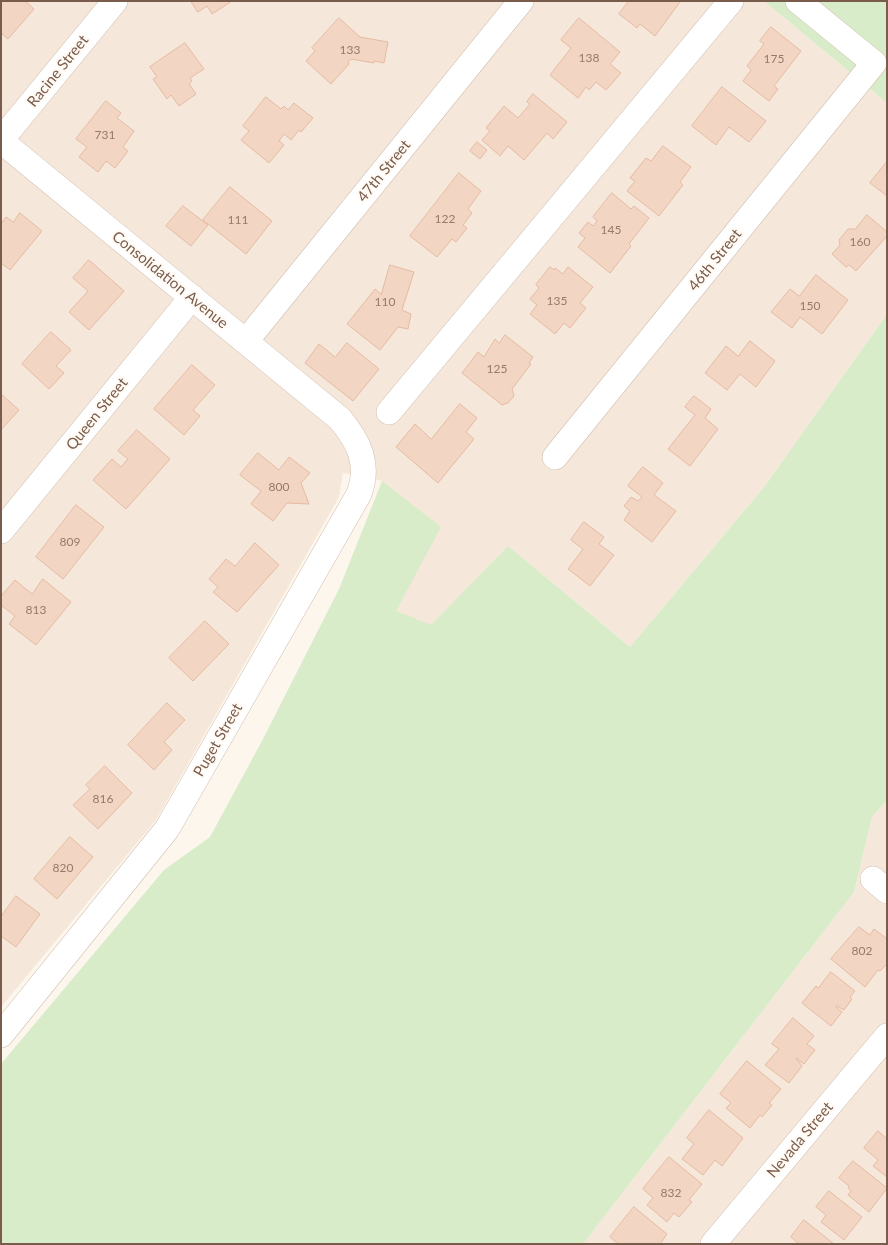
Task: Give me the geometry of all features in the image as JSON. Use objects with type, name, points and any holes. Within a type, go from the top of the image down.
[{"type":"street","name":"Racine Street","points":[[1,140],[115,1]]},
{"type":"street","name":"47th Street","points":[[246,342],[522,1]]},
{"type":"street","points":[[389,412],[731,1]]},
{"type":"street","name":"46th Street","points":[[556,457],[874,63],[798,1]]},
{"type":"street","name":"Consolidation Avenue","points":[[1,140],[340,419]]},
{"type":"street","name":"Queen Street","points":[[1,531],[192,297]]},
{"type":"street","name":"Puget Street","points":[[1,1035],[167,829],[359,494],[363,483],[364,465],[355,440],[340,419]]},
{"type":"street","name":"Nevada Street","points":[[713,1244],[887,1036]]},
{"type":"shaded area","points":[[1,1],[764,1],[887,103],[887,314],[765,486],[630,647],[508,546],[431,626],[395,611],[382,481],[343,473],[339,497],[156,820],[1,1007]]},
{"type":"shaded area","points":[[887,800],[887,1244],[583,1244],[854,892],[872,817]]},
{"type":"green space","points":[[764,1],[887,1],[887,103]]},
{"type":"green space","points":[[887,314],[887,800],[872,817],[854,892],[583,1244],[1,1244],[1,1064],[164,870],[210,837],[263,739],[339,589],[382,481],[441,527],[396,611],[431,625],[508,546],[630,647],[765,486]]},
{"type":"building","points":[[1,1],[25,1],[34,9],[8,39],[1,35]]},
{"type":"building","points":[[191,1],[232,1],[212,14],[207,6],[198,12]]},
{"type":"building","points":[[629,1],[680,2],[655,36],[640,24],[637,28],[619,14]]},
{"type":"building","points":[[339,18],[360,37],[388,42],[384,63],[351,59],[348,62],[349,64],[331,84],[306,61],[315,51],[312,48]]},
{"type":"building","points":[[579,18],[620,52],[610,64],[621,73],[606,90],[596,82],[589,90],[586,87],[578,98],[550,75],[571,48],[561,40]]},
{"type":"building","points":[[771,27],[801,51],[774,86],[778,89],[769,101],[743,81],[751,70],[747,66],[764,44],[760,41]]},
{"type":"building","points":[[185,43],[204,69],[190,78],[192,81],[189,84],[196,94],[179,106],[171,95],[167,99],[153,79],[157,77],[150,67]]},
{"type":"building","points":[[722,87],[766,121],[749,142],[729,127],[716,145],[692,126]]},
{"type":"building","points":[[533,94],[567,122],[553,139],[547,133],[524,160],[508,146],[500,156],[482,140],[490,131],[486,128],[504,106],[518,118],[530,104],[527,102]]},
{"type":"building","points":[[266,97],[281,109],[284,106],[288,110],[294,103],[313,118],[291,140],[284,134],[279,141],[284,145],[269,163],[241,140],[249,131],[243,126]]},
{"type":"building","points":[[106,101],[121,113],[117,118],[134,131],[123,147],[128,151],[115,168],[106,161],[98,172],[79,157],[87,147],[76,139]]},
{"type":"building","points":[[477,142],[487,150],[480,159],[470,151]]},
{"type":"building","points":[[663,146],[691,167],[680,182],[683,185],[659,216],[627,191],[635,181],[630,178],[646,158],[651,161]]},
{"type":"building","points":[[887,164],[887,196],[870,183]]},
{"type":"building","points":[[459,173],[481,191],[468,209],[472,213],[463,225],[467,228],[456,242],[452,239],[437,257],[410,236]]},
{"type":"building","points":[[230,187],[272,221],[246,254],[203,220]]},
{"type":"building","points":[[612,193],[631,209],[634,206],[649,218],[629,244],[631,246],[610,273],[578,247],[585,238],[579,233],[588,222],[593,226],[597,221],[593,217]]},
{"type":"building","points":[[183,206],[208,225],[191,246],[166,226]]},
{"type":"building","points":[[20,213],[42,231],[10,270],[1,263],[1,224],[6,217],[13,222]]},
{"type":"building","points":[[867,215],[887,232],[887,236],[856,271],[849,265],[846,267],[832,254],[840,245],[839,240],[848,229],[855,229]]},
{"type":"building","points":[[89,260],[124,291],[89,330],[69,312],[88,291],[73,278]]},
{"type":"building","points":[[390,265],[414,272],[402,310],[411,314],[408,329],[398,327],[380,350],[347,324],[375,289],[381,294]]},
{"type":"building","points":[[550,267],[563,274],[568,267],[593,287],[580,303],[586,308],[570,328],[564,323],[555,334],[530,314],[537,305],[530,299],[539,288],[536,285]]},
{"type":"building","points":[[816,275],[848,300],[822,334],[800,317],[792,328],[771,312],[790,289],[799,296]]},
{"type":"building","points":[[51,332],[71,350],[56,366],[64,373],[49,389],[22,364]]},
{"type":"building","points":[[505,335],[533,357],[529,363],[531,364],[512,389],[514,396],[508,403],[502,405],[462,373],[478,352],[484,357],[495,339],[499,343]]},
{"type":"building","points":[[750,341],[775,361],[756,387],[740,374],[727,390],[705,373],[726,346],[738,356]]},
{"type":"building","points":[[347,343],[379,369],[353,401],[305,363],[319,344],[335,357]]},
{"type":"building","points":[[192,365],[215,385],[193,410],[200,416],[184,435],[154,409]]},
{"type":"building","points":[[1,394],[19,410],[1,430]]},
{"type":"building","points":[[694,396],[711,409],[705,418],[718,429],[690,466],[668,449],[695,415],[685,407]]},
{"type":"building","points":[[460,404],[477,418],[466,432],[474,439],[438,483],[396,447],[415,424],[431,439]]},
{"type":"building","points":[[137,430],[170,459],[126,509],[93,480],[112,459],[121,467],[128,459],[118,451]]},
{"type":"building","points":[[258,453],[279,470],[289,457],[310,473],[301,483],[309,504],[287,503],[273,521],[251,504],[261,491],[240,475]]},
{"type":"building","points":[[643,467],[663,483],[654,495],[676,511],[652,542],[624,520],[630,511],[624,506],[631,497],[638,501],[642,497],[628,486]]},
{"type":"building","points":[[76,505],[104,527],[63,579],[36,557]]},
{"type":"building","points":[[584,522],[604,537],[599,544],[614,555],[590,586],[568,569],[583,549],[571,540]]},
{"type":"building","points":[[255,543],[279,565],[237,612],[213,592],[218,587],[209,579],[226,559],[235,566]]},
{"type":"building","points":[[43,579],[71,602],[36,645],[9,624],[15,616],[1,605],[1,596],[15,580],[32,594]]},
{"type":"building","points":[[205,621],[229,644],[193,681],[169,658]]},
{"type":"building","points":[[167,703],[185,720],[164,742],[172,750],[154,770],[128,745]]},
{"type":"building","points":[[105,766],[132,793],[98,829],[73,805],[90,789],[86,785]]},
{"type":"building","points":[[70,837],[93,857],[57,899],[34,879]]},
{"type":"building","points":[[16,896],[40,914],[16,947],[1,936],[1,917]]},
{"type":"building","points":[[859,927],[870,935],[874,929],[887,939],[887,964],[880,971],[878,970],[865,987],[831,959]]},
{"type":"building","points":[[831,972],[855,991],[844,1010],[836,1007],[842,1012],[831,1026],[802,1003]]},
{"type":"building","points":[[793,1018],[814,1036],[807,1044],[815,1050],[804,1064],[796,1058],[802,1066],[789,1083],[765,1065],[779,1049],[772,1044]]},
{"type":"building","points":[[747,1061],[781,1089],[769,1103],[772,1105],[762,1117],[760,1115],[750,1128],[726,1108],[731,1103],[720,1094]]},
{"type":"building","points":[[709,1110],[743,1138],[722,1166],[715,1160],[703,1175],[682,1159],[694,1144],[687,1138]]},
{"type":"building","points":[[878,1131],[887,1139],[887,1177],[873,1166],[878,1160],[864,1148]]},
{"type":"building","points":[[669,1157],[702,1184],[689,1200],[692,1202],[679,1217],[674,1213],[667,1222],[647,1205],[653,1198],[643,1189]]},
{"type":"building","points":[[853,1161],[887,1188],[869,1212],[848,1195],[851,1191],[848,1188],[849,1186],[839,1178]]},
{"type":"building","points":[[829,1191],[862,1217],[844,1240],[821,1222],[826,1215],[816,1207]]},
{"type":"building","points":[[634,1207],[667,1234],[660,1244],[618,1244],[610,1237]]},
{"type":"building","points":[[804,1220],[834,1244],[799,1244],[791,1237]]}]
